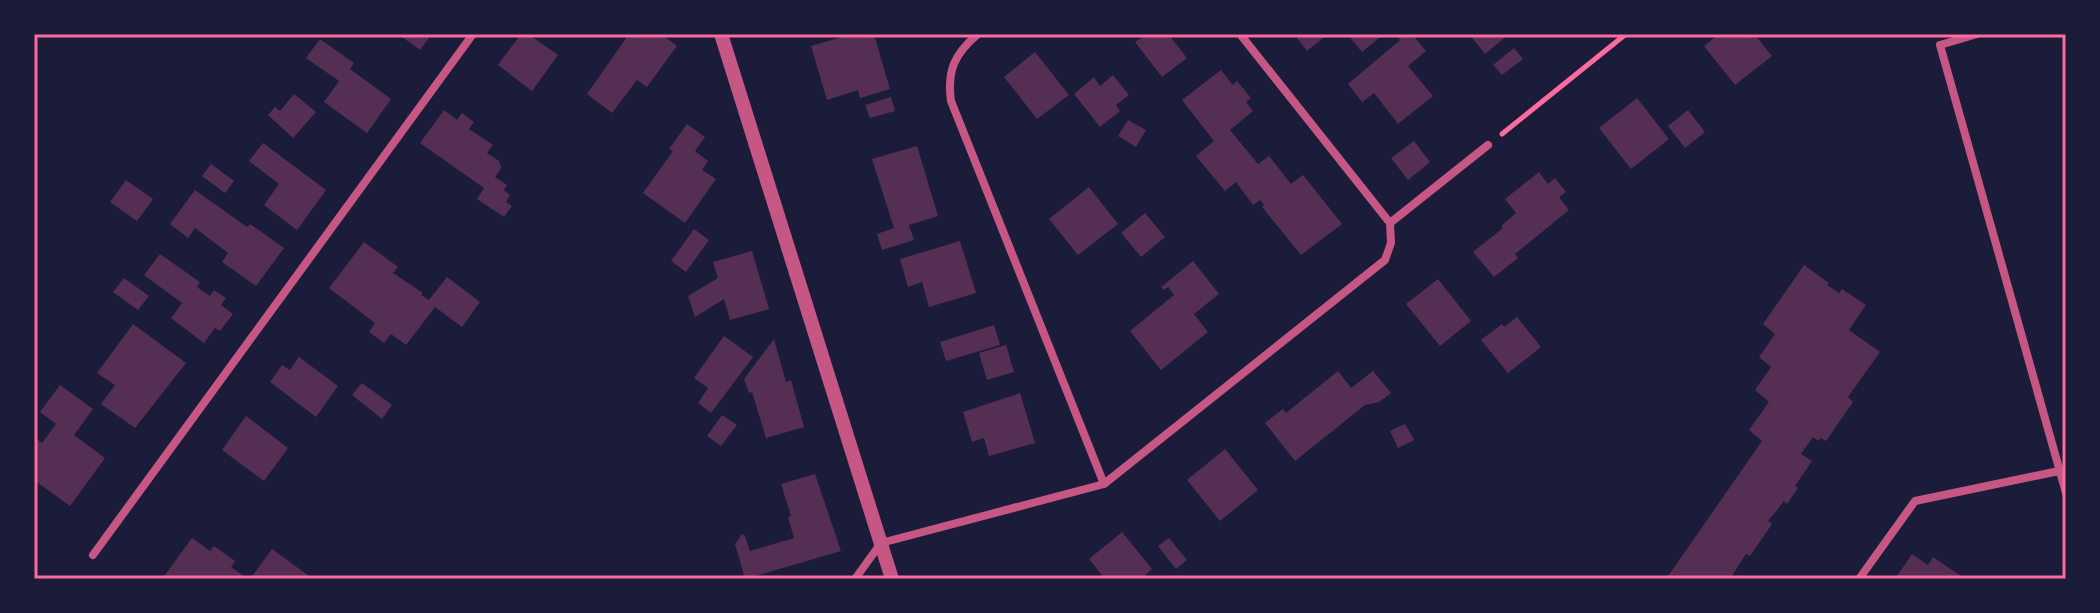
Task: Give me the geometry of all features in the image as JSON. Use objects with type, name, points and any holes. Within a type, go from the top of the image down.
[{"type":"street","points":[[93,555],[473,34]]},
{"type":"street","points":[[721,34],[892,579]]},
{"type":"street","points":[[978,34],[953,61],[948,82],[951,101],[1104,484]]},
{"type":"street","points":[[855,579],[881,543],[1104,484],[1385,260],[1391,243],[1390,223],[1240,34]]},
{"type":"street","points":[[1977,34],[1940,45],[2066,493]]},
{"type":"street","points":[[1390,223],[1488,145]]},
{"type":"street","points":[[1859,579],[1915,501],[2059,471]]},
{"type":"path","points":[[1488,145],[1626,34]]},
{"type":"building","points":[[398,34],[432,34],[420,50]]},
{"type":"building","points":[[521,34],[528,34],[558,55],[532,91],[498,65]]},
{"type":"building","points":[[629,34],[667,34],[665,37],[677,46],[647,87],[637,80],[612,113],[587,94]]},
{"type":"building","points":[[852,34],[874,34],[890,89],[860,98],[858,90],[827,100],[811,46]]},
{"type":"building","points":[[1138,34],[1168,34],[1187,58],[1162,77],[1135,42],[1141,38]]},
{"type":"building","points":[[1294,34],[1328,34],[1307,51]]},
{"type":"building","points":[[1347,34],[1384,34],[1362,52]]},
{"type":"building","points":[[1395,34],[1412,34],[1426,51],[1408,66],[1433,96],[1398,124],[1374,93],[1362,102],[1348,84],[1400,40]]},
{"type":"building","points":[[1469,34],[1509,34],[1485,54]]},
{"type":"building","points":[[1719,34],[1754,34],[1772,56],[1735,85],[1704,46]]},
{"type":"building","points":[[320,39],[354,63],[350,69],[391,99],[367,133],[324,102],[339,81],[306,58]]},
{"type":"building","points":[[1514,48],[1523,59],[1502,75],[1493,65]]},
{"type":"building","points":[[1035,52],[1069,95],[1037,119],[1004,77]]},
{"type":"building","points":[[1221,70],[1233,85],[1237,81],[1251,98],[1246,102],[1253,111],[1230,130],[1258,164],[1269,156],[1291,184],[1303,175],[1342,224],[1301,255],[1262,207],[1264,205],[1260,200],[1253,205],[1236,182],[1225,191],[1196,156],[1214,141],[1182,100]]},
{"type":"building","points":[[1113,75],[1129,95],[1116,105],[1120,111],[1100,127],[1074,94],[1094,77],[1100,86]]},
{"type":"building","points":[[294,94],[316,112],[293,138],[268,115],[275,107],[280,111]]},
{"type":"building","points":[[891,97],[895,111],[870,118],[865,105]]},
{"type":"building","points":[[1637,98],[1669,139],[1631,169],[1599,128]]},
{"type":"building","points":[[444,110],[457,120],[462,113],[474,122],[469,129],[493,145],[487,153],[499,161],[501,168],[495,177],[507,185],[504,190],[510,195],[506,202],[512,206],[504,217],[477,199],[484,188],[420,143]]},
{"type":"building","points":[[1688,110],[1705,132],[1685,148],[1668,126]]},
{"type":"building","points":[[1128,120],[1146,130],[1136,147],[1118,136]]},
{"type":"building","points":[[687,124],[705,137],[695,151],[708,161],[702,170],[716,179],[685,223],[643,193],[673,151],[669,149]]},
{"type":"building","points":[[1414,141],[1430,162],[1408,180],[1391,158]]},
{"type":"building","points":[[263,143],[326,190],[297,230],[264,205],[279,184],[249,161]]},
{"type":"building","points":[[917,146],[938,216],[909,225],[914,240],[882,250],[877,234],[894,228],[872,159]]},
{"type":"building","points":[[211,164],[234,181],[225,193],[202,176]]},
{"type":"building","points":[[1539,172],[1548,184],[1555,178],[1566,192],[1559,197],[1569,210],[1515,254],[1518,258],[1494,277],[1473,252],[1516,213],[1505,199]]},
{"type":"building","points":[[126,180],[153,199],[137,221],[110,202]]},
{"type":"building","points":[[1089,187],[1118,224],[1078,255],[1049,219]]},
{"type":"building","points":[[195,190],[247,227],[250,224],[284,248],[256,286],[222,262],[228,253],[195,228],[188,238],[170,224]]},
{"type":"building","points":[[1145,213],[1165,237],[1141,257],[1121,233]]},
{"type":"building","points":[[694,229],[709,240],[686,272],[671,261]]},
{"type":"building","points":[[960,241],[976,293],[929,307],[922,282],[908,287],[900,259]]},
{"type":"building","points":[[364,242],[398,267],[393,273],[429,300],[447,277],[480,302],[462,327],[435,307],[406,345],[391,334],[384,343],[369,332],[375,323],[329,288]]},
{"type":"building","points":[[752,251],[769,309],[730,320],[724,299],[695,317],[688,296],[718,278],[713,262]]},
{"type":"building","points":[[160,254],[200,282],[197,287],[210,296],[214,290],[226,298],[221,305],[233,314],[220,331],[215,328],[204,343],[171,318],[182,303],[144,275]]},
{"type":"building","points":[[1193,261],[1219,294],[1194,314],[1208,332],[1161,370],[1130,331],[1174,295],[1168,287],[1164,290],[1161,287]]},
{"type":"building","points":[[1804,265],[1839,293],[1842,289],[1866,305],[1849,330],[1880,352],[1848,397],[1853,402],[1826,441],[1813,437],[1801,454],[1812,461],[1795,486],[1798,488],[1787,504],[1784,501],[1768,521],[1772,524],[1750,556],[1746,554],[1730,579],[1666,579],[1762,441],[1749,430],[1769,402],[1755,390],[1771,367],[1759,357],[1775,334],[1763,324]]},
{"type":"building","points":[[124,278],[149,296],[138,310],[113,292]]},
{"type":"building","points":[[1438,279],[1471,321],[1440,346],[1406,304]]},
{"type":"building","points":[[1517,317],[1541,347],[1508,373],[1481,340]]},
{"type":"building","points":[[133,324],[186,363],[135,428],[101,404],[115,385],[97,373]]},
{"type":"building","points":[[994,325],[1000,345],[946,361],[940,342]]},
{"type":"building","points":[[724,336],[753,357],[711,413],[698,403],[708,388],[694,378]]},
{"type":"building","points":[[774,339],[786,382],[791,380],[804,427],[766,438],[752,392],[749,393],[744,379]]},
{"type":"building","points":[[1006,345],[1014,372],[987,380],[979,353]]},
{"type":"building","points":[[299,357],[338,386],[316,417],[270,382],[282,365],[290,370]]},
{"type":"building","points":[[1338,371],[1351,388],[1373,371],[1391,393],[1379,402],[1365,405],[1295,461],[1265,423],[1283,409],[1286,413]]},
{"type":"building","points":[[362,383],[392,405],[382,419],[352,395]]},
{"type":"building","points":[[60,385],[93,409],[74,435],[105,458],[70,506],[34,480],[34,437],[42,443],[56,424],[40,412]]},
{"type":"building","points":[[1020,393],[1035,443],[989,456],[984,438],[972,442],[963,412]]},
{"type":"building","points":[[722,415],[737,425],[721,446],[707,436]]},
{"type":"building","points":[[246,416],[288,448],[264,481],[222,450]]},
{"type":"building","points":[[1405,424],[1414,440],[1398,448],[1390,431]]},
{"type":"building","points":[[1225,449],[1258,490],[1220,521],[1187,480]]},
{"type":"building","points":[[815,474],[841,551],[745,579],[735,544],[742,534],[750,551],[794,538],[781,484]]},
{"type":"building","points":[[1122,532],[1152,569],[1141,579],[1105,579],[1089,559]]},
{"type":"building","points":[[192,538],[210,551],[214,546],[235,561],[231,567],[248,579],[162,579]]},
{"type":"building","points":[[1169,538],[1187,560],[1176,569],[1158,546]]},
{"type":"building","points":[[272,549],[313,579],[250,579]]},
{"type":"building","points":[[1912,554],[1928,565],[1933,557],[1961,576],[1959,579],[1895,579]]}]
